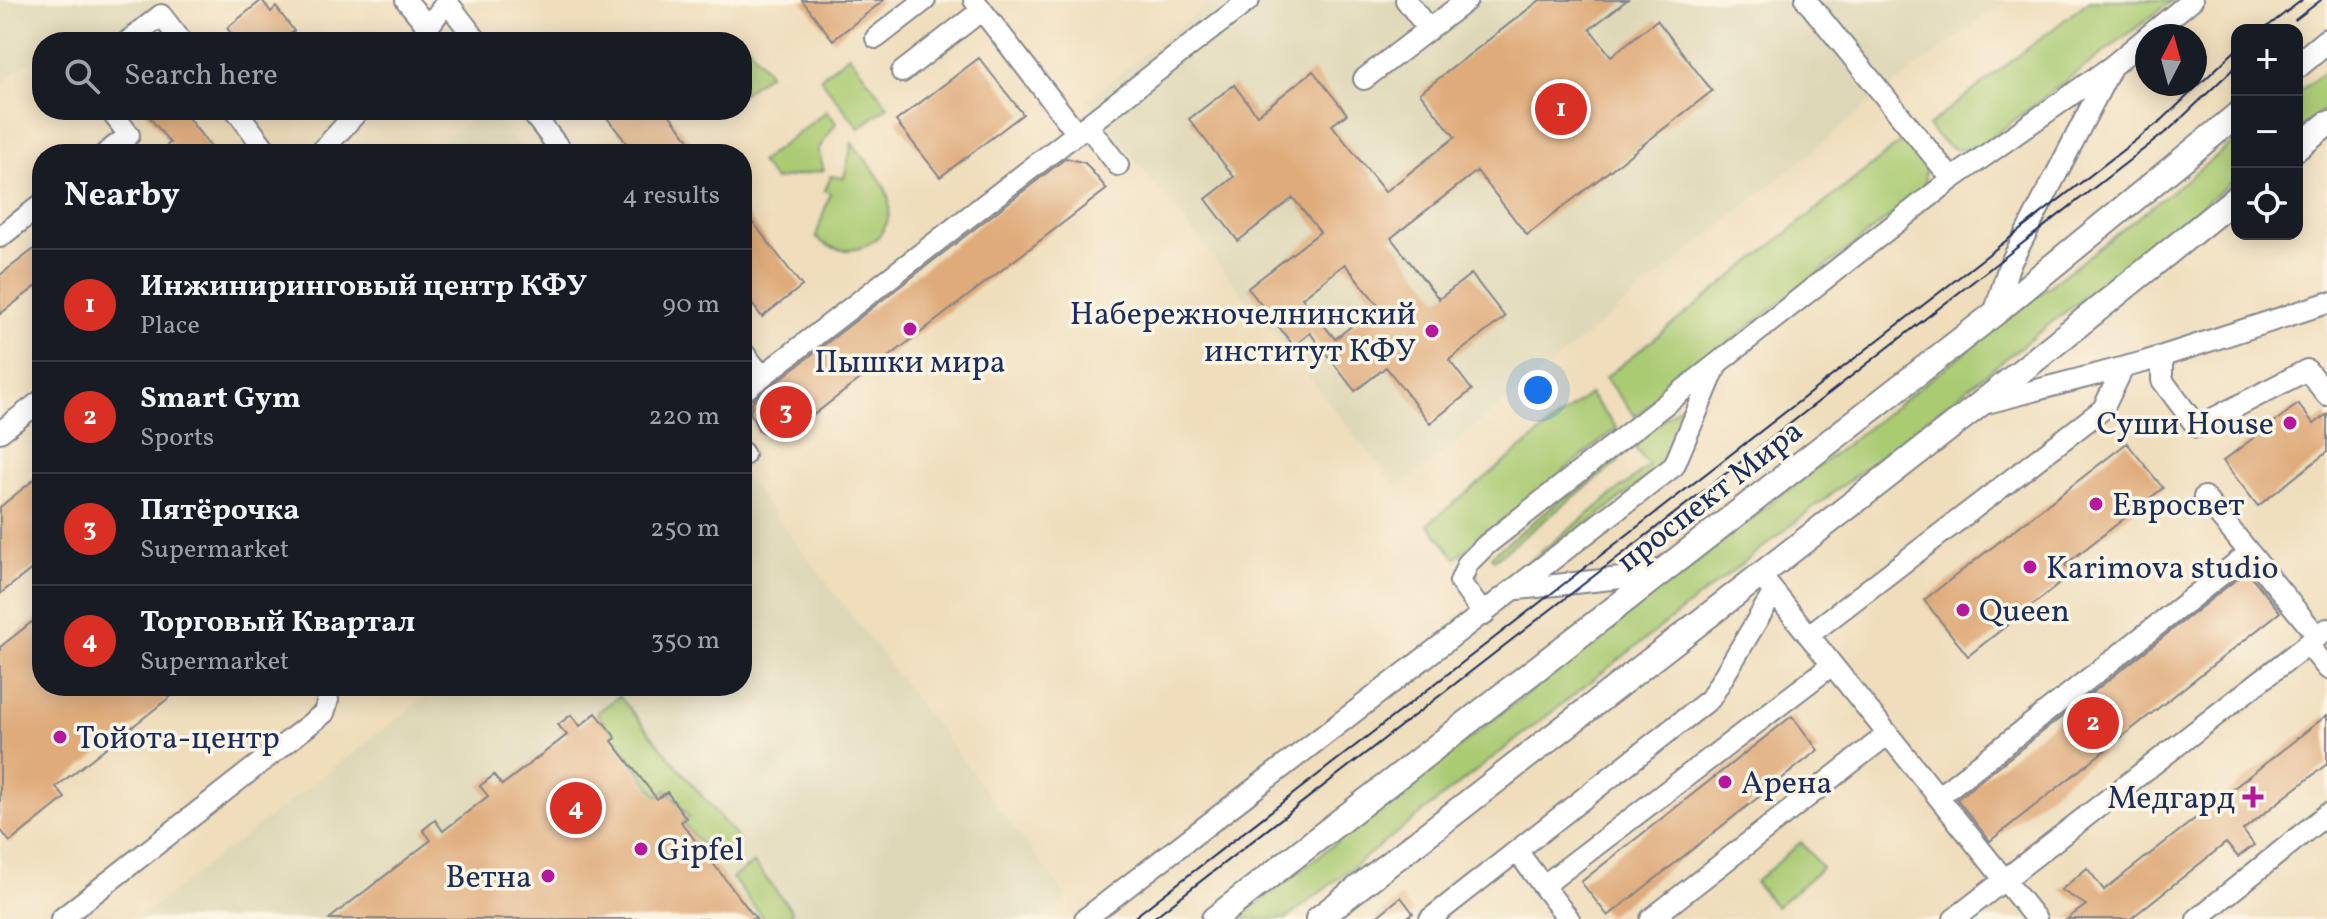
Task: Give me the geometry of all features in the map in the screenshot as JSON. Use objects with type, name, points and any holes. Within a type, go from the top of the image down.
[{"type":"main road","points":[[2303,61],[2327,41]]},
{"type":"main road","name":"проспект Мира","points":[[1214,919],[1994,314],[2231,120]]},
{"type":"main road","points":[[2303,143],[2327,124]]},
{"type":"main road","points":[[1318,919],[1766,583],[1979,405],[2231,202]]},
{"type":"street","points":[[406,0],[421,32]]},
{"type":"street","points":[[876,38],[925,0]]},
{"type":"street","points":[[752,384],[1249,0]]},
{"type":"street","points":[[1406,0],[1429,30]]},
{"type":"street","points":[[1364,79],[1467,0]]},
{"type":"street","points":[[1806,0],[1952,179]]},
{"type":"street","points":[[2163,24],[2192,0]]},
{"type":"street","points":[[424,32],[448,1],[471,32]]},
{"type":"street","points":[[902,72],[978,5],[1082,129],[1118,165]]},
{"type":"street","points":[[140,32],[161,15],[174,32]]},
{"type":"street","points":[[1484,615],[1460,582],[1468,563],[1480,561],[1622,448],[1717,364],[1952,179],[2135,47]]},
{"type":"street","points":[[1994,314],[2009,266],[2112,66]]},
{"type":"street","points":[[118,120],[129,135],[118,144]]},
{"type":"street","points":[[244,120],[262,144]]},
{"type":"street","points":[[328,144],[350,120]]},
{"type":"street","points":[[538,120],[556,144]]},
{"type":"street","points":[[0,237],[32,212]]},
{"type":"street","points":[[1979,405],[2162,357],[2327,303]]},
{"type":"street","points":[[2162,357],[2162,380],[2197,427],[2307,370],[2327,395]]},
{"type":"street","points":[[752,364],[762,376]]},
{"type":"street","points":[[1085,919],[1674,466],[1717,364]]},
{"type":"street","points":[[1809,635],[2103,409],[2123,368]]},
{"type":"street","points":[[3,423],[32,406]]},
{"type":"street","points":[[2204,497],[2318,637],[2327,668]]},
{"type":"street","points":[[1938,797],[2249,553]]},
{"type":"street","points":[[1518,589],[1658,574]]},
{"type":"street","points":[[1430,919],[1710,699],[1766,583],[2036,919]]},
{"type":"street","points":[[1954,919],[2318,637]]},
{"type":"street","points":[[1543,886],[1832,665]]},
{"type":"street","points":[[61,919],[324,713],[327,696]]},
{"type":"street","points":[[1651,919],[1888,734]]},
{"type":"street","points":[[2197,919],[2327,814]]},
{"type":"street","points":[[1517,851],[1569,919]]},
{"type":"shaded area","points":[[0,0],[160,0],[119,32],[32,32],[32,60],[0,84]]},
{"type":"shaded area","name":"Набережночелнинский институт КФУ","points":[[1213,0],[2007,0],[1895,84],[1398,489],[1087,99]]},
{"type":"shaded area","points":[[468,120],[498,120],[516,144],[441,144]]},
{"type":"shaded area","points":[[752,485],[1068,898],[1039,919],[137,919],[427,696],[752,696]]},
{"type":"green space","points":[[2090,0],[2173,0],[2141,24],[2135,24],[2135,29],[1984,143],[1959,150],[1947,145],[1928,126]]},
{"type":"green space","points":[[752,51],[769,73],[752,86]]},
{"type":"green space","points":[[849,55],[888,106],[859,128],[820,78]]},
{"type":"green space","points":[[2327,70],[2327,107],[2303,126],[2303,96],[2303,88]]},
{"type":"green space","points":[[827,111],[836,123],[818,150],[824,170],[774,180],[760,162]]},
{"type":"green space","points":[[1905,139],[1925,163],[1925,189],[1635,416],[1605,378]]},
{"type":"green space","points":[[852,143],[882,182],[888,196],[889,211],[886,225],[878,236],[856,249],[842,250],[816,237],[830,193],[825,190],[831,176],[844,178]]},
{"type":"green space","points":[[2231,145],[2231,183],[1286,919],[1238,919]]},
{"type":"green space","points":[[1589,394],[1617,428],[1456,558],[1428,524]]},
{"type":"green space","points":[[1695,394],[1663,465],[1493,599],[1481,598],[1467,580],[1467,573],[1474,568],[1478,573],[1470,580],[1484,597],[1649,466],[1635,448],[1635,442]]},
{"type":"green space","points":[[1615,456],[1619,461],[1494,560],[1491,556]]},
{"type":"green space","points":[[619,696],[738,839],[737,845],[715,862],[683,822],[689,817],[667,790],[658,797],[597,713]]},
{"type":"green space","points":[[1801,842],[1822,868],[1776,907],[1755,882]]},
{"type":"green space","points":[[754,863],[792,911],[789,919],[764,919],[732,878]]},
{"type":"building","points":[[262,0],[271,12],[276,7],[294,31],[230,32],[227,28]]},
{"type":"building","points":[[802,0],[884,0],[833,40]]},
{"type":"building","points":[[1540,0],[1627,0],[1590,29],[1611,56],[1657,20],[1712,91],[1527,235],[1477,171],[1391,238],[1439,299],[1471,274],[1505,317],[1449,360],[1472,390],[1430,423],[1386,367],[1355,391],[1310,333],[1294,346],[1248,288],[1320,232],[1293,198],[1238,241],[1206,199],[1234,177],[1189,119],[1234,85],[1257,115],[1313,71],[1347,114],[1332,125],[1385,192],[1455,137],[1420,93]],"holes":[[[1345,264],[1378,305],[1335,339],[1302,298]]]},
{"type":"building","points":[[979,58],[1023,114],[940,177],[896,121]]},
{"type":"building","points":[[152,120],[190,120],[208,144],[169,144]]},
{"type":"building","points":[[609,120],[674,120],[692,144],[627,144]]},
{"type":"building","points":[[1066,158],[1085,163],[1107,189],[790,433],[776,437],[759,431],[752,416],[753,400]]},
{"type":"building","points":[[752,221],[802,286],[762,317],[752,304]]},
{"type":"building","points":[[32,251],[32,290],[0,314],[0,275]]},
{"type":"building","points":[[2298,404],[2314,424],[2327,414],[2327,452],[2258,506],[2223,461]]},
{"type":"building","points":[[2127,443],[2163,488],[2065,565],[2072,574],[1968,656],[1924,600]]},
{"type":"building","points":[[32,481],[32,569],[0,594],[0,507]]},
{"type":"building","points":[[2247,571],[2280,612],[1990,841],[1957,799]]},
{"type":"building","name":"Тойота-центр","points":[[32,622],[32,696],[171,696],[56,787],[65,798],[10,842],[0,829],[0,647]]},
{"type":"building","points":[[596,713],[616,738],[612,741],[657,799],[667,792],[686,818],[681,822],[756,919],[329,919],[431,840],[423,830],[435,820],[443,831],[488,796],[480,786],[494,775],[502,785],[567,735],[558,725],[571,715],[580,726]]},
{"type":"building","name":"Медгард","points":[[2327,715],[2327,764],[2243,830],[2254,845],[2238,857],[2226,843],[2130,919],[2067,919],[2086,905],[2061,890],[2087,868],[2104,890]]},
{"type":"building","points":[[1792,716],[1818,750],[1608,916],[1581,882]]},
{"type":"building","points":[[1401,897],[1413,913],[1405,919],[1374,919]]},
{"type":"tram line","points":[[2271,24],[2302,0]]},
{"type":"tram line","points":[[2295,20],[2321,0]]},
{"type":"tram line","points":[[1132,919],[2163,119],[2231,55]]},
{"type":"tram line","points":[[1152,919],[2171,128],[2231,71]]},
{"type":"place","name":"Инжиниринговый центр КФУ","points":[[1561,109]]},
{"type":"place","name":"Пышки мира","points":[[910,329]]},
{"type":"place","name":"Набережночелнинский институт КФУ","points":[[1432,331]]},
{"type":"place","name":"Пятёрочка","points":[[786,412]]},
{"type":"place","name":"Суши House","points":[[2290,423]]},
{"type":"place","name":"Евросвет","points":[[2096,504]]},
{"type":"place","name":"Karimova studio","points":[[2030,567]]},
{"type":"place","name":"Queen","points":[[1963,610]]},
{"type":"place","name":"Smart Gym","points":[[2093,723]]},
{"type":"place","name":"Тойота-центр","points":[[60,737]]},
{"type":"place","name":"Арена","points":[[1725,782]]},
{"type":"place","name":"Медгард","points":[[2253,797]]},
{"type":"place","name":"Торговый Квартал","points":[[576,808]]},
{"type":"place","name":"Gipfel","points":[[641,849]]},
{"type":"place","name":"Ветна","points":[[548,876]]}]
